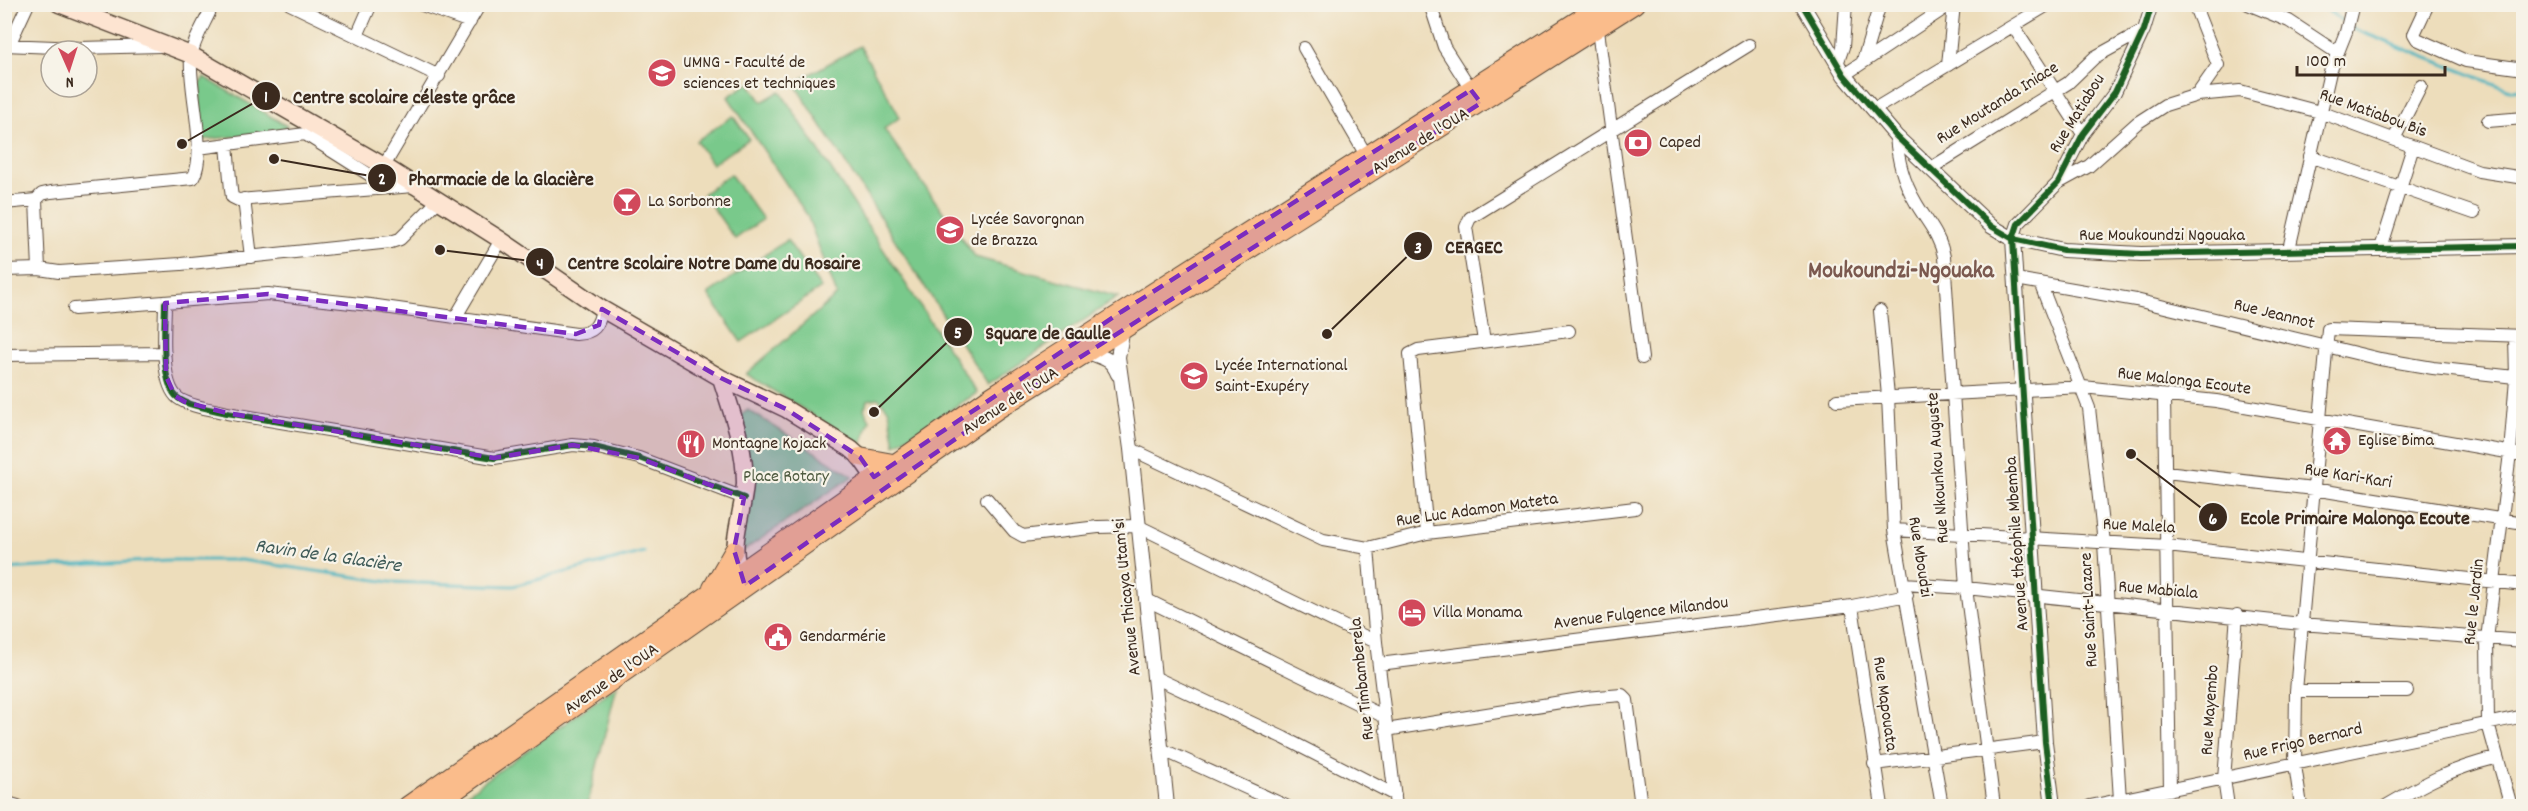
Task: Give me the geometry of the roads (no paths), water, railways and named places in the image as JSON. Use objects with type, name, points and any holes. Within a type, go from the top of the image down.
[{"type":"main road","points":[[59,4],[191,55],[384,166],[501,240],[602,309],[721,378],[786,409],[860,457],[878,483]]},
{"type":"main road","name":"Avenue de l'OUA","points":[[1121,322],[1366,155],[1476,97],[1598,28],[1635,4]]},
{"type":"main road","name":"Avenue de l'OUA","points":[[878,483],[893,463],[1121,322],[1476,97],[1600,7]]},
{"type":"main road","name":"Avenue de l'OUA","points":[[434,807],[742,580],[878,483],[1083,345]]},
{"type":"main road","points":[[706,596],[734,550],[744,498],[741,444],[721,378]]},
{"type":"main road","points":[[860,457],[893,463]]},
{"type":"main road","points":[[734,550],[742,580]]},
{"type":"main road","name":"Avenue de l'OUA","points":[[408,807],[706,596],[742,580]]},
{"type":"street","points":[[28,4],[7,45],[80,48],[165,46]]},
{"type":"street","points":[[4,203],[36,200],[42,194],[51,192],[193,178],[198,170],[198,148],[191,55],[213,4]]},
{"type":"street","points":[[357,36],[371,4]]},
{"type":"street","points":[[419,4],[470,22]]},
{"type":"street","points":[[384,166],[480,4]]},
{"type":"street","points":[[1430,4],[1444,47],[1476,97]]},
{"type":"street","name":"Rue Moukoundzi Ngouaka","points":[[1802,4],[1841,70],[1896,136],[1990,226],[2013,239],[2063,250],[2091,253],[2523,246]]},
{"type":"street","points":[[1846,4],[1841,70],[1863,61],[1952,4]]},
{"type":"street","points":[[1863,61],[1880,4]]},
{"type":"street","points":[[1948,64],[1952,4]]},
{"type":"street","points":[[2018,23],[2027,4]]},
{"type":"street","points":[[1873,110],[2049,4]]},
{"type":"street","name":"Rue Matiabou","points":[[2013,239],[2014,231],[2022,219],[2058,183],[2083,134],[2115,92],[2144,30],[2152,4]]},
{"type":"street","points":[[2194,4],[2218,65],[2197,95]]},
{"type":"street","points":[[2248,4],[2289,21],[2336,52]]},
{"type":"street","points":[[2428,4],[2414,34],[2416,39],[2466,61],[2506,69],[2523,69]]},
{"type":"street","points":[[294,5],[439,76]]},
{"type":"street","points":[[1600,7],[1598,28],[1642,358]]},
{"type":"street","points":[[2289,249],[2320,112],[2336,52],[2346,32],[2352,9]]},
{"type":"street","points":[[2018,23],[2083,134]]},
{"type":"street","name":"Rue Moutanda Iniace","points":[[1931,168],[2067,83],[2095,57],[2144,30]]},
{"type":"street","points":[[1484,341],[1466,227],[1468,221],[1749,45]]},
{"type":"street","points":[[1304,48],[1366,155]]},
{"type":"street","points":[[2394,139],[2421,86]]},
{"type":"street","name":"Rue Matiabou Bis","points":[[2058,183],[2090,166],[2147,114],[2165,105],[2197,95],[2240,91],[2320,112],[2479,171],[2523,178]]},
{"type":"street","points":[[2488,121],[2523,118]]},
{"type":"street","points":[[198,148],[305,134],[388,187]]},
{"type":"street","name":"Rue Nkounkou Auguste","points":[[1896,136],[1899,169],[1916,203],[1942,244],[1966,588],[1994,807]]},
{"type":"street","points":[[227,145],[232,197],[244,199],[414,186]]},
{"type":"street","points":[[2381,248],[2413,147]]},
{"type":"street","points":[[2310,156],[2474,213]]},
{"type":"street","points":[[244,199],[251,257]]},
{"type":"street","points":[[36,200],[39,269]]},
{"type":"street","points":[[4,270],[70,271],[251,257],[391,242],[400,239],[438,201]]},
{"type":"street","name":"Avenue théophile Mbemba","points":[[2013,239],[2045,742],[2053,807]]},
{"type":"street","points":[[455,318],[501,240]]},
{"type":"street","name":"Rue Jeannot","points":[[2016,279],[2136,300],[2325,347],[2520,383]]},
{"type":"street","name":"Rue Saint-Lazare","points":[[2040,283],[2083,387],[2089,408],[2104,543],[2120,800]]},
{"type":"street","points":[[74,309],[268,294],[370,304],[576,334],[593,330],[599,325],[602,309]]},
{"type":"street","points":[[165,303],[166,376],[175,396],[184,402],[227,414],[494,458],[573,445],[594,447],[639,458],[744,498]]},
{"type":"street","name":"Rue Mboudzi","points":[[1880,311],[1888,396],[1894,530],[1942,807]]},
{"type":"street","name":"Avenue Thicaya Utam'si","points":[[1121,322],[1119,344],[1122,384],[1131,449],[1167,807]]},
{"type":"street","points":[[2301,807],[2295,765],[2296,691],[2328,329],[2519,336]]},
{"type":"street","points":[[1427,533],[1410,354],[1418,350],[1569,331]]},
{"type":"street","name":"Rue le Jardin","points":[[2505,804],[2488,724],[2487,639],[2520,383],[2519,336]]},
{"type":"street","name":"Avenue Thicaya Utam'si","points":[[1083,345],[1113,364],[1122,384]]},
{"type":"street","points":[[4,355],[165,353]]},
{"type":"street","name":"Rue Malonga Ecoute","points":[[1837,400],[2023,388],[2083,387],[2216,401],[2523,455]]},
{"type":"street","points":[[2164,397],[2170,790]]},
{"type":"street","name":"Rue Luc Adamon Mateta","points":[[1131,449],[1313,536],[1368,548],[1427,533],[1635,508]]},
{"type":"street","name":"Rue Kari-Kari","points":[[2166,472],[2313,489],[2523,523]]},
{"type":"street","points":[[987,499],[1014,531],[1023,536],[1098,527],[1138,526],[1376,642]]},
{"type":"street","name":"Rue Malela","points":[[1894,530],[1962,532],[2167,546],[2307,559],[2523,585]]},
{"type":"street","name":"Rue Timbamberela","points":[[1368,548],[1376,642],[1396,801]]},
{"type":"street","name":"Rue Mabiala","points":[[1905,590],[1966,588],[2106,604],[2236,615],[2301,624],[2523,641]]},
{"type":"street","name":"Avenue Fulgence Milandou","points":[[1379,664],[1852,606],[1905,590]]},
{"type":"street","points":[[1145,599],[1385,717]]},
{"type":"street","name":"Rue Mapouata","points":[[1852,606],[1882,807]]},
{"type":"street","name":"Rue Mayembo","points":[[2228,807],[2224,779],[2236,615]]},
{"type":"street","points":[[1154,677],[1284,738],[1396,801]]},
{"type":"street","points":[[2296,691],[2407,691]]},
{"type":"street","points":[[1386,730],[1586,698],[1622,695],[1627,700],[1641,807]]},
{"type":"street","name":"Rue Frigo Bernard","points":[[2090,807],[2295,765],[2395,741],[2523,716]]},
{"type":"street","points":[[1874,764],[2045,742]]},
{"type":"street","points":[[1161,749],[1286,807]]},
{"type":"street","points":[[2386,807],[2435,777],[2456,768],[2495,758]]},
{"type":"street","points":[[4,802],[18,807]]},
{"type":"waterway","points":[[2318,4],[2344,22]]},
{"type":"waterway","points":[[2351,28],[2510,90],[2524,89]]},
{"type":"waterway","name":"Ravin de la Glacière","points":[[4,569],[168,560],[241,560],[390,582],[513,586],[644,552]]},
{"type":"place","name":"UMNG - Faculté de sciences et techniques","points":[[662,73]]},
{"type":"place","name":"Caped","points":[[1638,143]]},
{"type":"place","name":"Centre scolaire céleste grâce","points":[[182,144]]},
{"type":"place","name":"Pharmacie de la Glacière","points":[[274,159]]},
{"type":"place","name":"La Sorbonne","points":[[627,202]]},
{"type":"place","name":"Lycée Savorgnan de Brazza","points":[[950,230]]},
{"type":"place","name":"Centre Scolaire Notre Dame du Rosaire","points":[[440,250]]},
{"type":"place","name":"CERGEC","points":[[1327,334]]},
{"type":"place","name":"Lycée International Saint-Exupéry","points":[[1194,376]]},
{"type":"place","name":"Square de Gaulle","points":[[874,412]]},
{"type":"place","name":"Eglise Bima","points":[[2337,441]]},
{"type":"place","name":"Montagne Kojack","points":[[691,444]]},
{"type":"place","name":"Ecole Primaire Malonga Ecoute","points":[[2131,454]]},
{"type":"place","name":"Villa Monama","points":[[1412,613]]},
{"type":"place","name":"Gendarmérie","points":[[778,637]]},
{"type":"district","name":"Moukoundzi-Ngouaka","points":[[1901,272]]},
{"type":"park label","name":"Place Rotary","points":[[786,477]]}]
